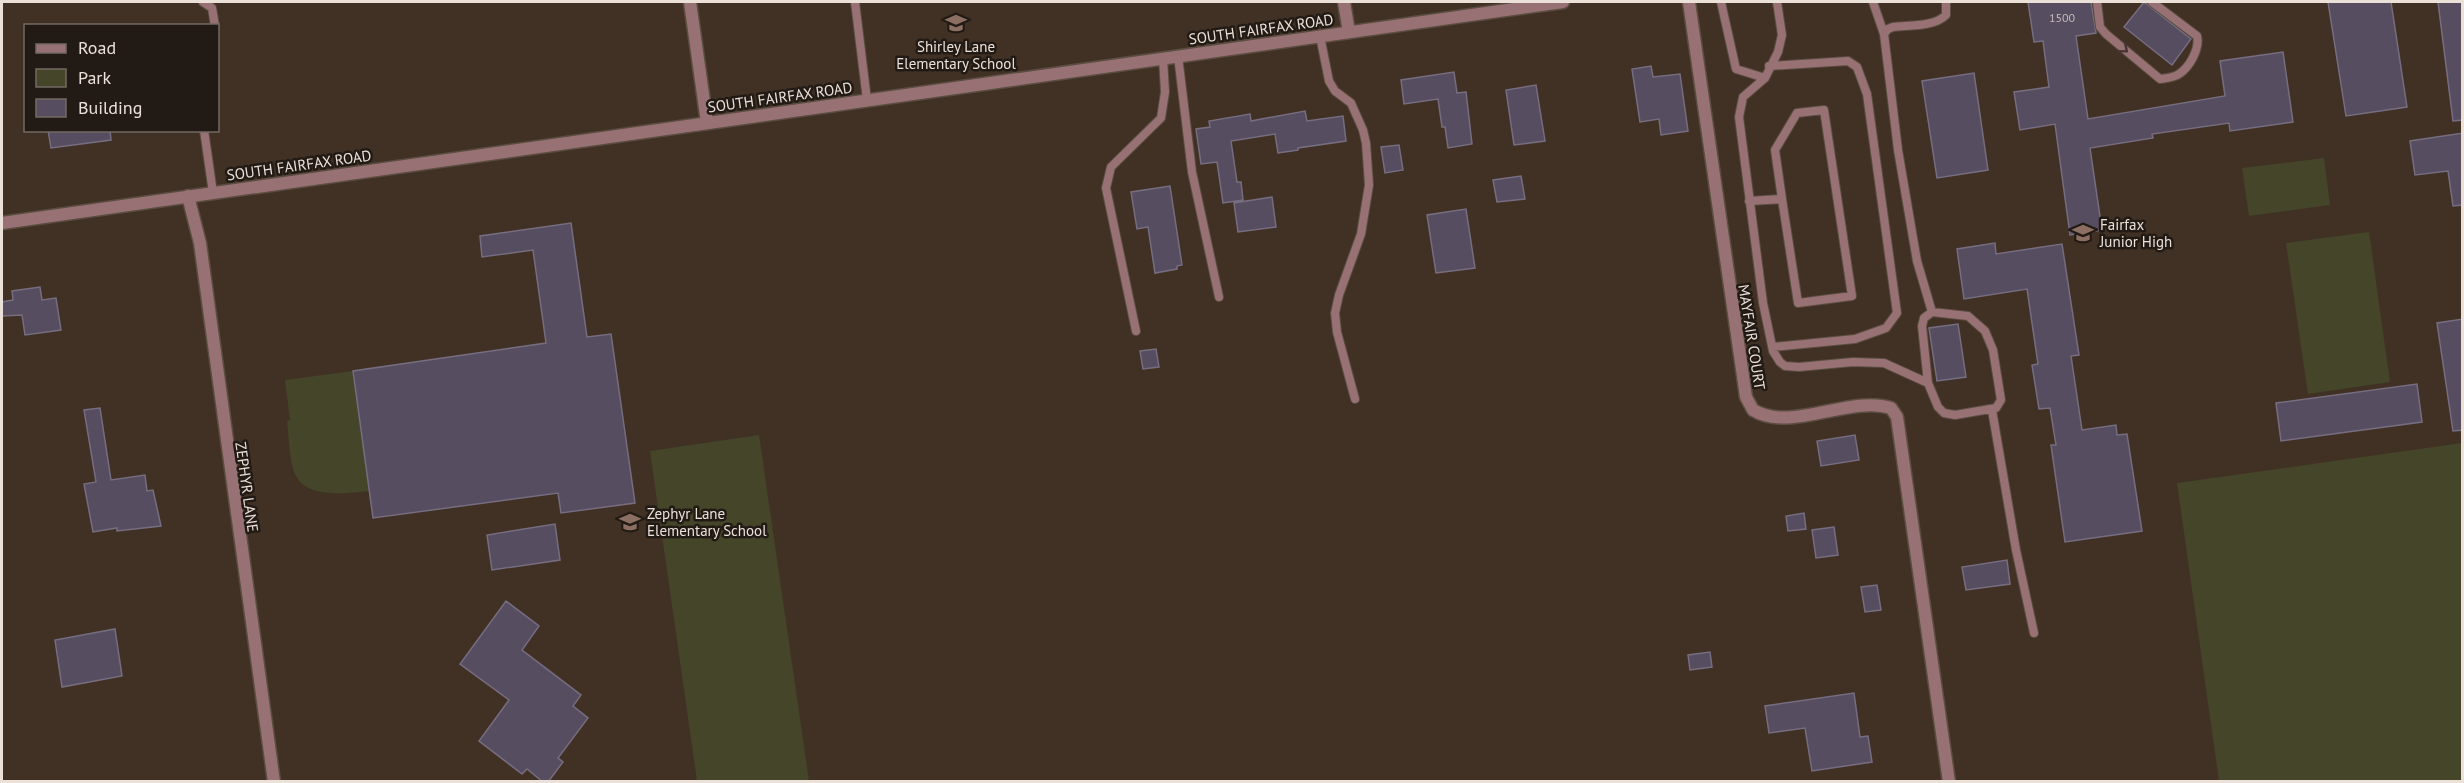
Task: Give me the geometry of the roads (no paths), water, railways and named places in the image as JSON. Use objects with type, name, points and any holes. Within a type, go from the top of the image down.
[{"type":"street","points":[[690,2],[707,123]]},
{"type":"street","points":[[1344,2],[1348,32]]},
{"type":"street","name":"SOUTH FAIRFAX ROAD","points":[[2,223],[1563,2]]},
{"type":"street","name":"MAYFAIR COURT","points":[[1689,2],[1746,397],[1753,410],[1768,416],[1788,417],[1873,405],[1890,408],[1898,417],[1949,782]]},
{"type":"street","name":"ZEPHYR LANE","points":[[188,196],[200,243],[274,782]]},
{"type":"lane","points":[[203,2],[212,9],[215,24]]},
{"type":"lane","points":[[855,2],[867,100]]},
{"type":"lane","points":[[1721,2],[1736,69],[1764,78]]},
{"type":"lane","points":[[1777,2],[1782,35],[1778,52],[1764,78],[1743,96],[1739,117],[1763,303],[1773,347],[1780,362],[1785,366],[1853,362],[1884,363],[1928,383]]},
{"type":"lane","points":[[1873,2],[1884,34],[1898,150],[1917,261],[1932,312]]},
{"type":"lane","points":[[1884,34],[1893,27],[1942,20],[1946,15],[1946,2]]},
{"type":"lane","points":[[2097,2],[2100,27],[2106,34],[2160,79],[2171,78],[2180,74],[2198,49],[2197,36],[2152,2]]},
{"type":"lane","points":[[1320,36],[1329,81],[1335,91],[1351,103],[1366,143],[1369,185],[1361,234],[1339,295],[1335,313],[1337,332],[1355,399]]},
{"type":"lane","points":[[1178,56],[1192,172],[1219,297]]},
{"type":"lane","points":[[1136,331],[1106,188],[1111,167],[1161,118],[1165,92],[1163,58]]},
{"type":"lane","points":[[1769,66],[1848,61],[1857,66],[1867,94],[1897,313],[1886,328],[1855,339],[1773,347]]},
{"type":"lane","points":[[1824,110],[1852,296],[1798,303],[1782,199],[1775,150],[1797,113],[1824,110]]},
{"type":"lane","points":[[204,132],[213,193]]},
{"type":"lane","points":[[1749,201],[1782,199]]},
{"type":"lane","points":[[1932,312],[1968,316],[1984,330],[1993,350],[2001,400],[1996,408],[1955,415],[1944,413],[1938,407],[1928,383],[1922,326],[1924,318],[1932,312]]},
{"type":"lane","points":[[1992,410],[2016,550],[2034,633]]},
{"type":"place","name":"Shirley Lane Elementary School","points":[[956,23]]},
{"type":"place","name":"Fairfax Junior High","points":[[2083,233]]},
{"type":"place","name":"Zephyr Lane Elementary School","points":[[630,522]]}]
